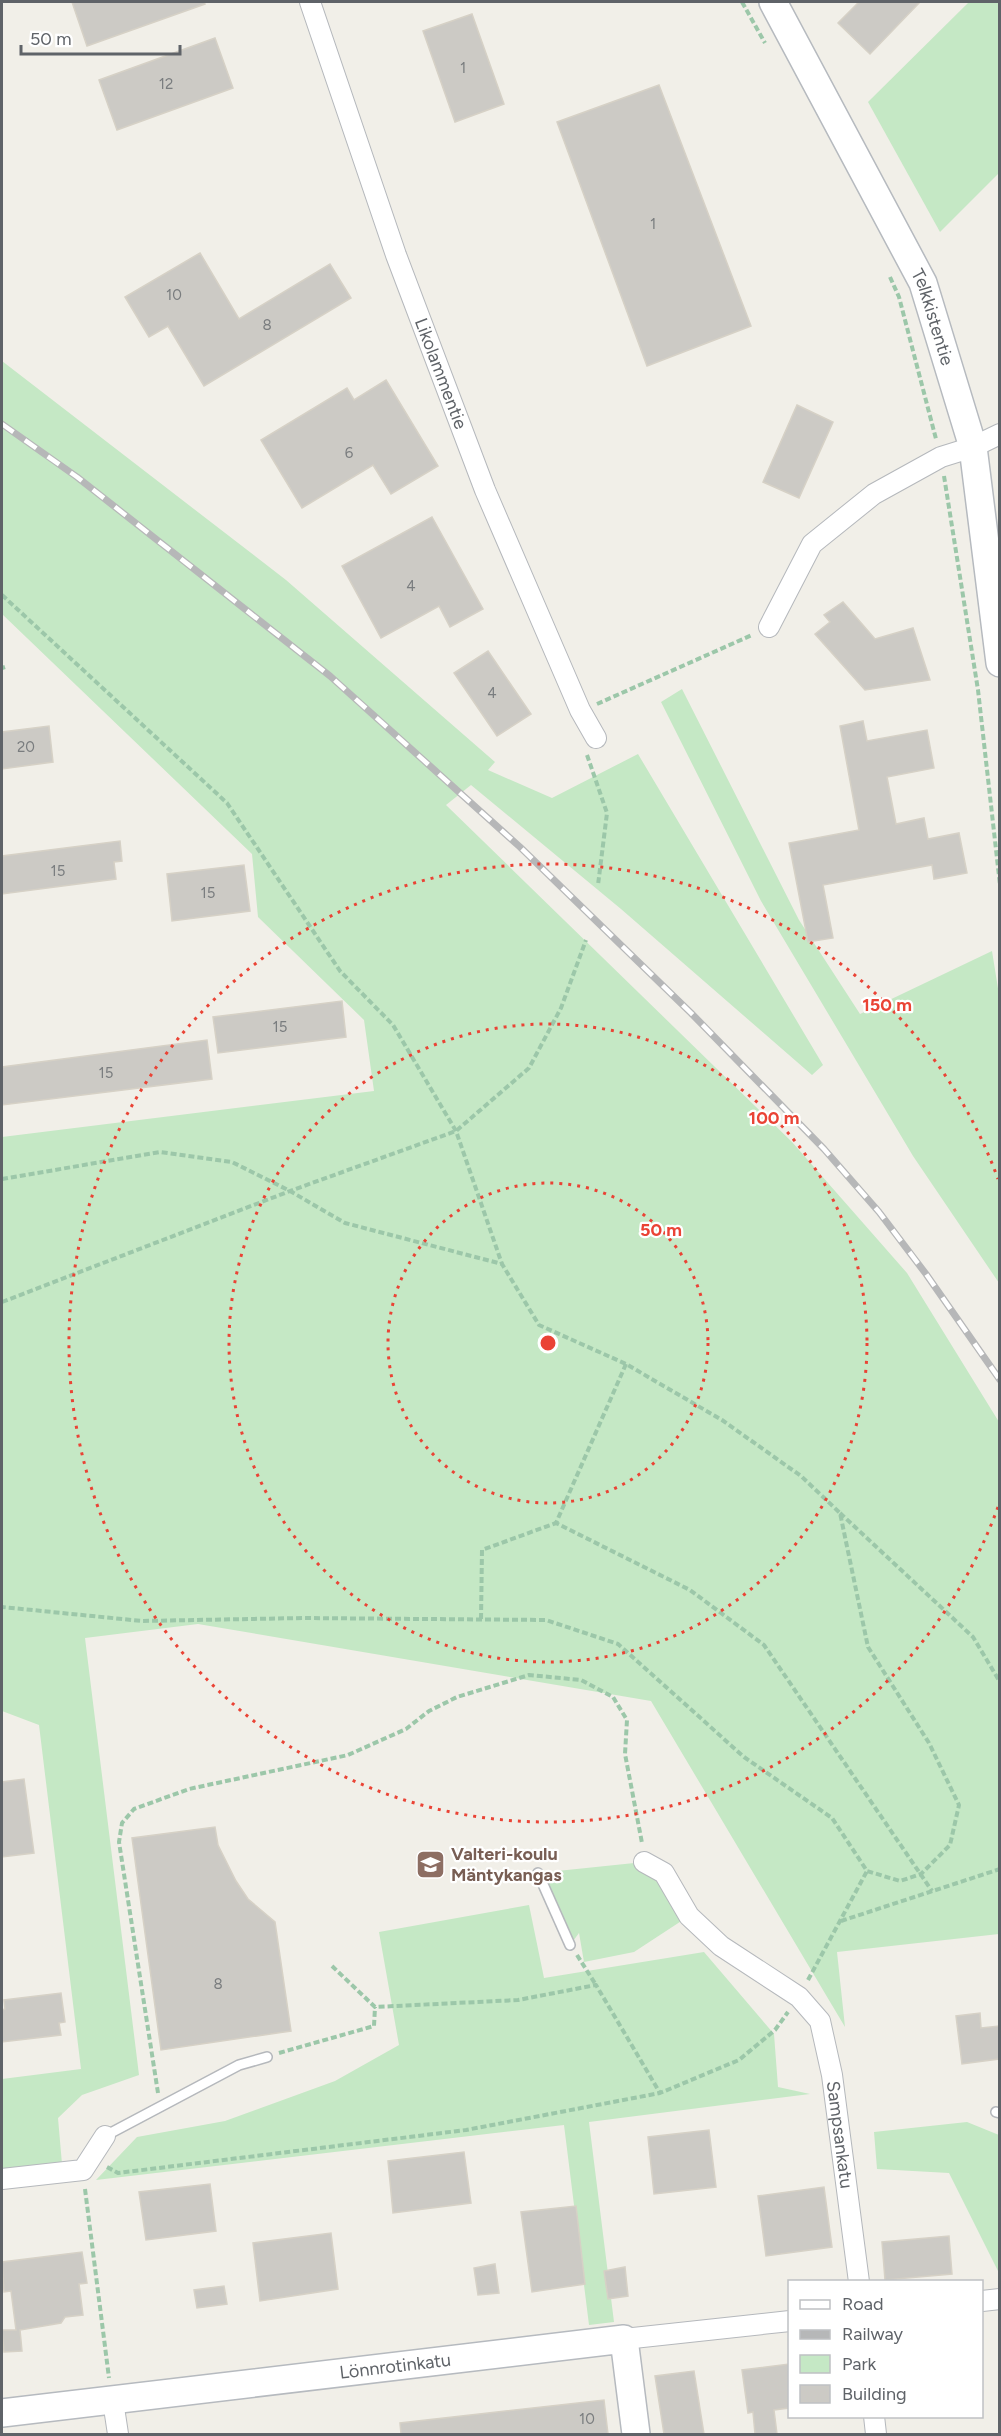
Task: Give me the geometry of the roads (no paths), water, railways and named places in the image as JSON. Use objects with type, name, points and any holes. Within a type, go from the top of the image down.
[{"type":"street","name":"Likolammentie","points":[[310,2],[396,255],[476,467],[580,710],[596,738]]},
{"type":"street","name":"Telkkistentie","points":[[772,2],[923,283],[973,447],[999,663]]},
{"type":"street","points":[[769,627],[812,544],[874,495],[940,457],[973,447],[999,434]]},
{"type":"street","name":"Sampsankatu","points":[[644,1862],[664,1873],[689,1916],[721,1946],[799,1997],[820,2021],[832,2076],[860,2280]]},
{"type":"street","points":[[2,2179],[87,2164],[105,2136]]},
{"type":"street","points":[[983,2301],[999,2299]]},
{"type":"street","name":"Lönnrotinkatu","points":[[2,2413],[788,2321]]},
{"type":"street","points":[[624,2339],[636,2434]]},
{"type":"street","points":[[113,2401],[118,2434]]},
{"type":"street","points":[[874,2418],[876,2434]]},
{"type":"lane","points":[[538,1874],[570,1945]]},
{"type":"lane","points":[[105,2136],[238,2065],[267,2056]]},
{"type":"railway","points":[[2,424],[77,477],[330,676],[520,847],[691,1013],[824,1149],[879,1212],[926,1274],[1000,1380]]},
{"type":"place","name":"Valteri-koulu Mäntykangas","points":[[430,1864]]}]
